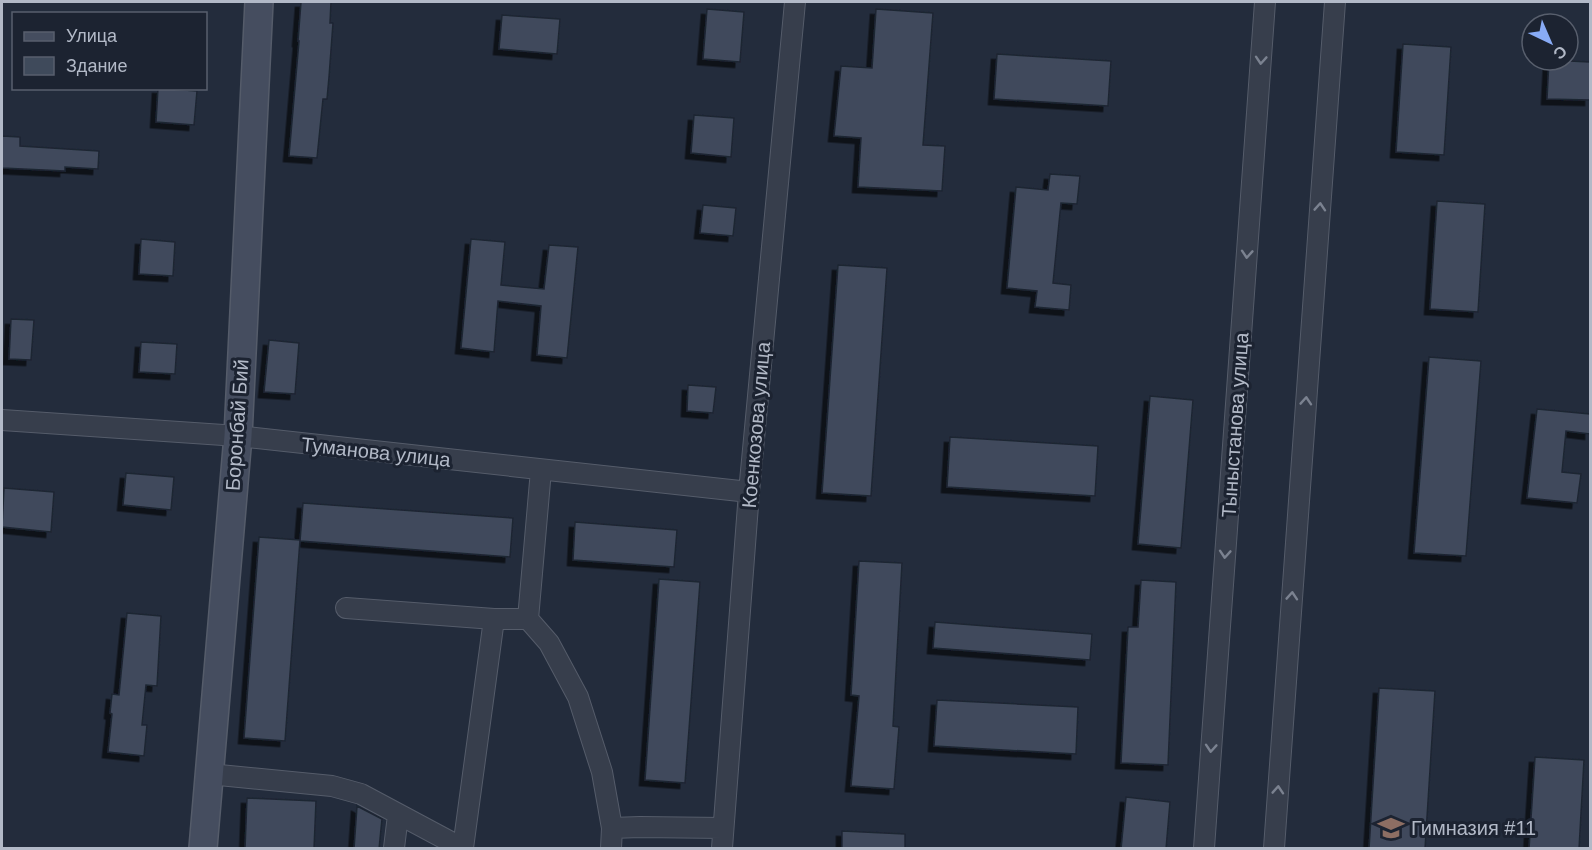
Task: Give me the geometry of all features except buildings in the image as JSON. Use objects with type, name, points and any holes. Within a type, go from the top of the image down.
[{"type":"street","name":"Боронбай Бий","points":[[203,849],[238,436],[259,2]]},
{"type":"street","name":"Коенкозова улица","points":[[722,849],[749,492],[795,2]]},
{"type":"street","name":"Тыныстанова улица","points":[[1204,849],[1265,2]]},
{"type":"street","points":[[1274,849],[1335,2]]},
{"type":"street","name":"Туманова улица","points":[[2,420],[238,436],[749,492]]},
{"type":"street","points":[[541,470],[528,619],[549,643],[578,697],[602,772],[612,828],[611,849]]},
{"type":"street","points":[[346,608],[494,619],[528,619]]},
{"type":"street","points":[[209,774],[332,786],[361,794],[463,849],[494,619]]},
{"type":"street","points":[[394,849],[398,815]]},
{"type":"street","points":[[612,828],[723,828]]},
{"type":"place","name":"Гимназия #11","points":[[1391,828]]}]
